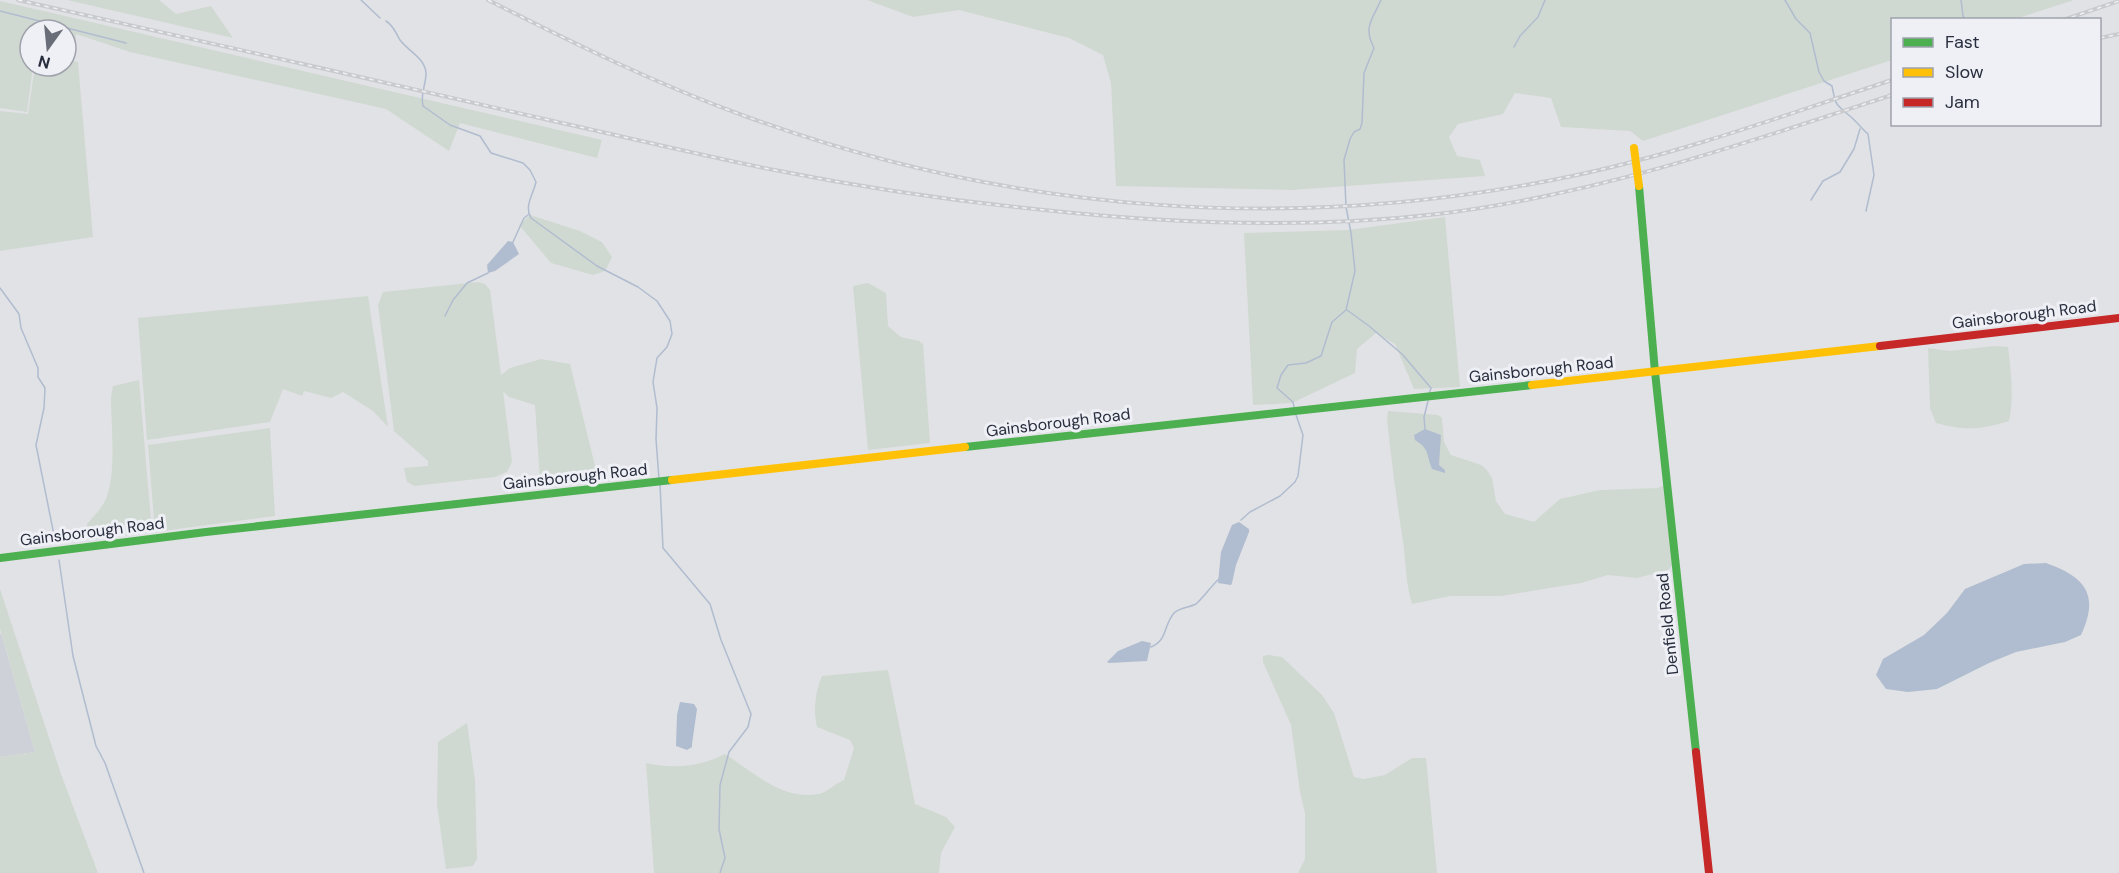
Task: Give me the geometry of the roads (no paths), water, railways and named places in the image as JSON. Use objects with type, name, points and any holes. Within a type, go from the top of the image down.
[{"type":"main road","name":"Denfield Road","points":[[1632,138],[1639,186],[1654,372],[1708,873]]},
{"type":"main road","name":"Gainsborough Road","points":[[0,558],[206,532],[1654,372],[2119,318]]},
{"type":"water","points":[[508,241],[513,242],[519,254],[495,271],[488,273],[487,265]]},
{"type":"water","points":[[1425,429],[1441,435],[1439,465],[1445,473],[1432,469],[1425,449],[1415,440],[1414,435]]},
{"type":"water","points":[[1239,522],[1249,529],[1249,532],[1236,565],[1232,583],[1231,585],[1218,583],[1221,552],[1232,525]]},
{"type":"water","points":[[2046,563],[2071,574],[2085,589],[2089,598],[2089,608],[2081,635],[2065,642],[2016,652],[1937,689],[1908,692],[1886,689],[1876,675],[1883,659],[1924,635],[1947,613],[1965,589],[2024,564]]},
{"type":"water","points":[[1142,641],[1151,643],[1147,661],[1107,662],[1118,651]]},
{"type":"water","points":[[680,702],[694,704],[697,709],[692,747],[687,750],[676,746],[677,715]]},
{"type":"waterway","points":[[361,0],[380,18]]},
{"type":"waterway","points":[[1294,407],[1293,402],[1277,388],[1281,375],[1288,365],[1306,363],[1321,356],[1332,322],[1346,310],[1355,271],[1346,207],[1344,160],[1350,139],[1354,132],[1360,129],[1362,123],[1364,73],[1374,48],[1369,29],[1381,0]]},
{"type":"waterway","points":[[1514,47],[1520,36],[1538,17],[1545,0]]},
{"type":"waterway","points":[[1785,0],[1796,19],[1810,33],[1819,72],[1824,81],[1832,86],[1837,104],[1868,134],[1874,175],[1866,211]]},
{"type":"waterway","points":[[1961,0],[1964,18]]},
{"type":"waterway","points":[[0,11],[126,43]]},
{"type":"waterway","points":[[386,21],[393,27],[403,44],[423,63],[426,73],[422,97],[423,106],[450,125],[480,136],[491,153],[523,163],[530,170],[536,182],[528,209],[531,218],[597,266],[638,287],[657,301],[670,321],[672,334],[667,347],[657,358],[653,382],[657,408],[656,439],[659,479]]},
{"type":"waterway","points":[[1811,200],[1823,181],[1840,172],[1854,149],[1860,129]]},
{"type":"waterway","points":[[513,242],[524,218],[528,215]]},
{"type":"waterway","points":[[445,316],[453,300],[467,283],[488,273]]},
{"type":"waterway","points":[[0,288],[19,314],[21,328],[38,368],[38,377],[45,388],[44,408],[36,445],[55,540]]},
{"type":"waterway","points":[[1347,310],[1402,354],[1431,388],[1429,394]]},
{"type":"waterway","points":[[1425,429],[1424,417],[1428,401]]},
{"type":"waterway","points":[[1241,520],[1250,512],[1280,496],[1295,482],[1298,476],[1303,435],[1296,415]]},
{"type":"waterway","points":[[660,484],[663,548],[710,604],[721,640],[751,714],[748,727],[729,752],[720,785],[719,829],[725,858],[720,873]]},
{"type":"waterway","points":[[59,560],[73,656],[96,746],[105,763],[144,873]]},
{"type":"waterway","points":[[1151,647],[1163,637],[1174,613],[1196,604],[1219,579]]},
{"type":"railway","points":[[18,0],[803,176],[975,202],[1142,219],[1241,223],[1340,222],[1438,214],[1496,205],[1554,194],[1668,166],[1891,95]]},
{"type":"railway","points":[[488,0],[645,76],[742,115],[844,148],[947,175],[1051,193],[1155,205],[1261,208],[1366,205],[1472,194],[1617,166],[1736,132],[1891,80]]},
{"type":"railway","points":[[2069,18],[2119,1]]},
{"type":"railway","points":[[2101,38],[2119,34]]}]
